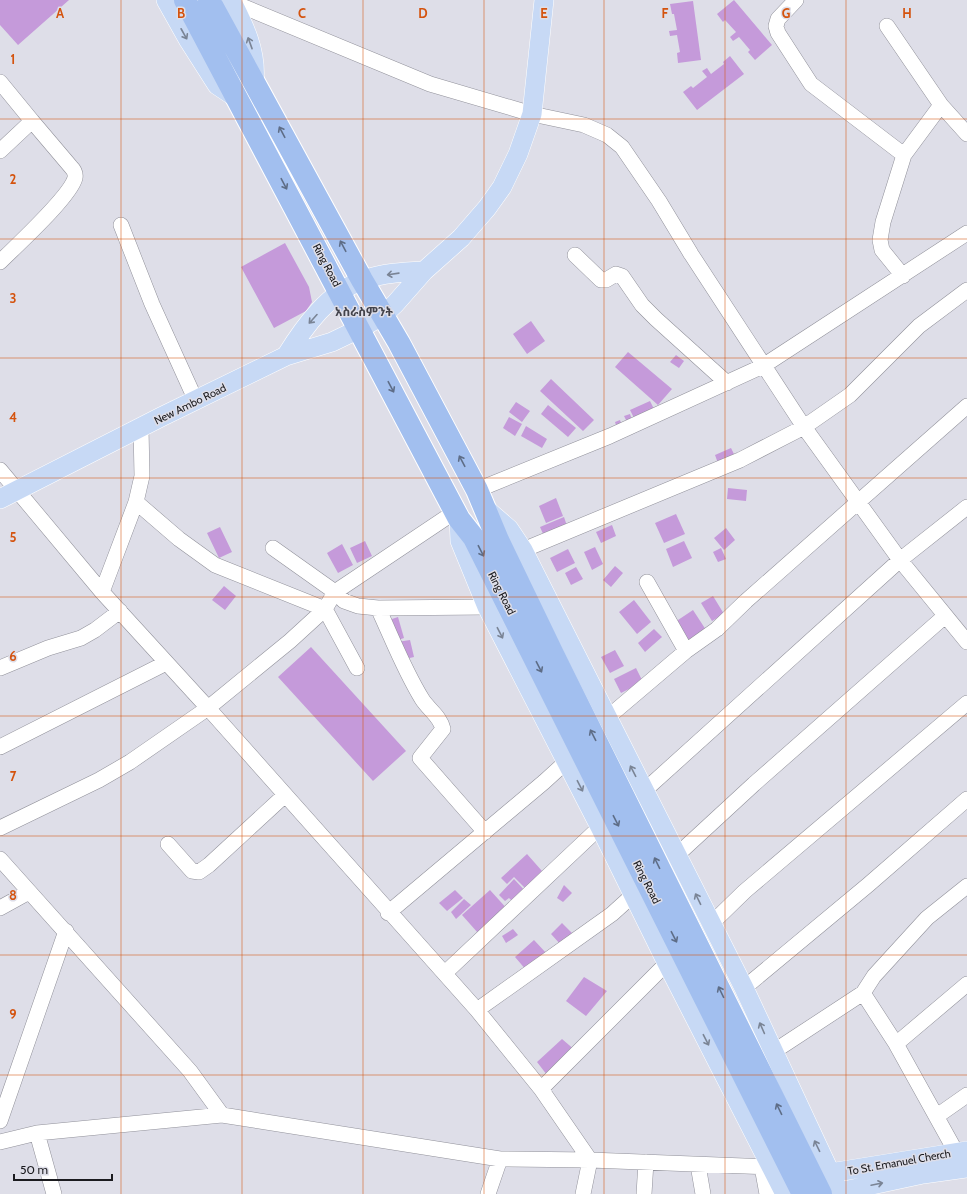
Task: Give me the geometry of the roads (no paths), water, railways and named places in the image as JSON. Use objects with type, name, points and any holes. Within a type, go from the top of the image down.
[{"type":"highway","name":"Ring Road","points":[[185,0],[458,515],[474,538],[803,1194]]},
{"type":"highway","name":"Ring Road","points":[[209,0],[481,499],[498,540],[548,645],[833,1193]]},
{"type":"main road","points":[[166,0],[188,41],[217,85],[239,100]]},
{"type":"main road","name":"New Ambo Road","points":[[0,499],[286,356],[332,342],[382,316],[408,291],[424,271],[461,238],[487,208],[502,187],[518,154],[532,114],[544,0]]},
{"type":"main road","points":[[231,1],[243,25],[253,51],[255,69],[254,81]]},
{"type":"main road","points":[[286,356],[309,322],[341,292],[362,280],[381,275],[424,271]]},
{"type":"main road","points":[[481,499],[509,529],[523,550],[710,924],[744,988],[772,1052],[830,1173],[833,1193]]},
{"type":"main road","points":[[458,515],[460,541],[487,607],[600,827],[767,1167],[786,1194]]},
{"type":"main road","name":"To St. Emanuel Cherch","points":[[833,1193],[924,1174],[964,1162]]},
{"type":"main road","name":"To St. Emanuel Cherch","points":[[830,1173],[964,1162]]},
{"type":"street","points":[[796,0],[778,19],[776,26],[778,33],[811,84],[904,155]]},
{"type":"street","points":[[231,1],[430,84],[532,114],[584,125],[607,135],[622,147],[659,201],[763,366],[804,427],[900,560],[967,642]]},
{"type":"street","points":[[887,26],[941,105],[967,134]]},
{"type":"street","points":[[0,82],[71,167],[75,174],[75,179],[64,196],[0,262]]},
{"type":"street","points":[[903,276],[882,250],[880,240],[883,222],[904,155],[941,105]]},
{"type":"street","points":[[0,151],[32,120]]},
{"type":"street","points":[[121,225],[152,304],[196,401]]},
{"type":"street","points":[[481,499],[610,436],[763,366],[967,233]]},
{"type":"street","points":[[575,255],[601,280],[606,280],[616,274],[622,276],[646,310],[727,383]]},
{"type":"street","points":[[523,550],[740,460],[804,427],[850,395],[919,326],[967,290]]},
{"type":"street","points":[[607,718],[686,651],[717,629],[746,601],[967,406]]},
{"type":"street","points":[[102,592],[136,502],[142,476],[141,428]]},
{"type":"street","points":[[0,470],[102,592],[208,708],[388,913],[445,973],[541,1089],[590,1160],[583,1194]]},
{"type":"street","points":[[136,502],[179,539],[215,565],[325,610],[357,668]]},
{"type":"street","points":[[644,791],[900,560],[967,508]]},
{"type":"street","points":[[0,828],[130,762],[208,708],[290,641],[325,610],[335,592],[458,515]]},
{"type":"street","points":[[273,548],[335,592],[344,601],[358,606],[378,608],[487,607]]},
{"type":"street","points":[[647,582],[686,651]]},
{"type":"street","points":[[378,608],[406,671],[423,700],[442,722],[444,729],[420,758],[485,832]]},
{"type":"street","points":[[0,668],[48,648],[81,638],[95,630],[120,611]]},
{"type":"street","points":[[676,855],[754,784],[945,616]]},
{"type":"street","points":[[0,747],[166,663]]},
{"type":"street","points":[[710,924],[745,891],[967,703]]},
{"type":"street","points":[[388,913],[485,832],[566,760]]},
{"type":"street","points":[[168,844],[192,871],[199,872],[209,865],[285,795]]},
{"type":"street","points":[[744,988],[868,885],[967,798]]},
{"type":"street","points":[[445,973],[600,827]]},
{"type":"street","points":[[0,859],[190,1071],[222,1115]]},
{"type":"street","points":[[772,1052],[863,993],[874,976],[927,918],[967,886]]},
{"type":"street","points":[[0,908],[29,892]]},
{"type":"street","points":[[477,1010],[612,914],[634,895]]},
{"type":"street","points":[[0,1121],[66,931]]},
{"type":"street","points":[[541,1089],[667,963]]},
{"type":"street","points":[[896,1044],[967,984]]},
{"type":"street","points":[[863,993],[896,1044],[936,1116],[964,1162]]},
{"type":"street","points":[[936,1116],[967,1094]]},
{"type":"street","points":[[0,1142],[37,1133],[222,1115],[500,1159],[590,1160],[767,1167],[767,1194]]},
{"type":"street","points":[[37,1133],[54,1194]]},
{"type":"street","points":[[488,1194],[500,1159]]},
{"type":"street","points":[[644,1194],[646,1162]]},
{"type":"street","points":[[698,1165],[703,1194]]},
{"type":"district","name":"አስራስምንት","points":[[364,312]]}]
